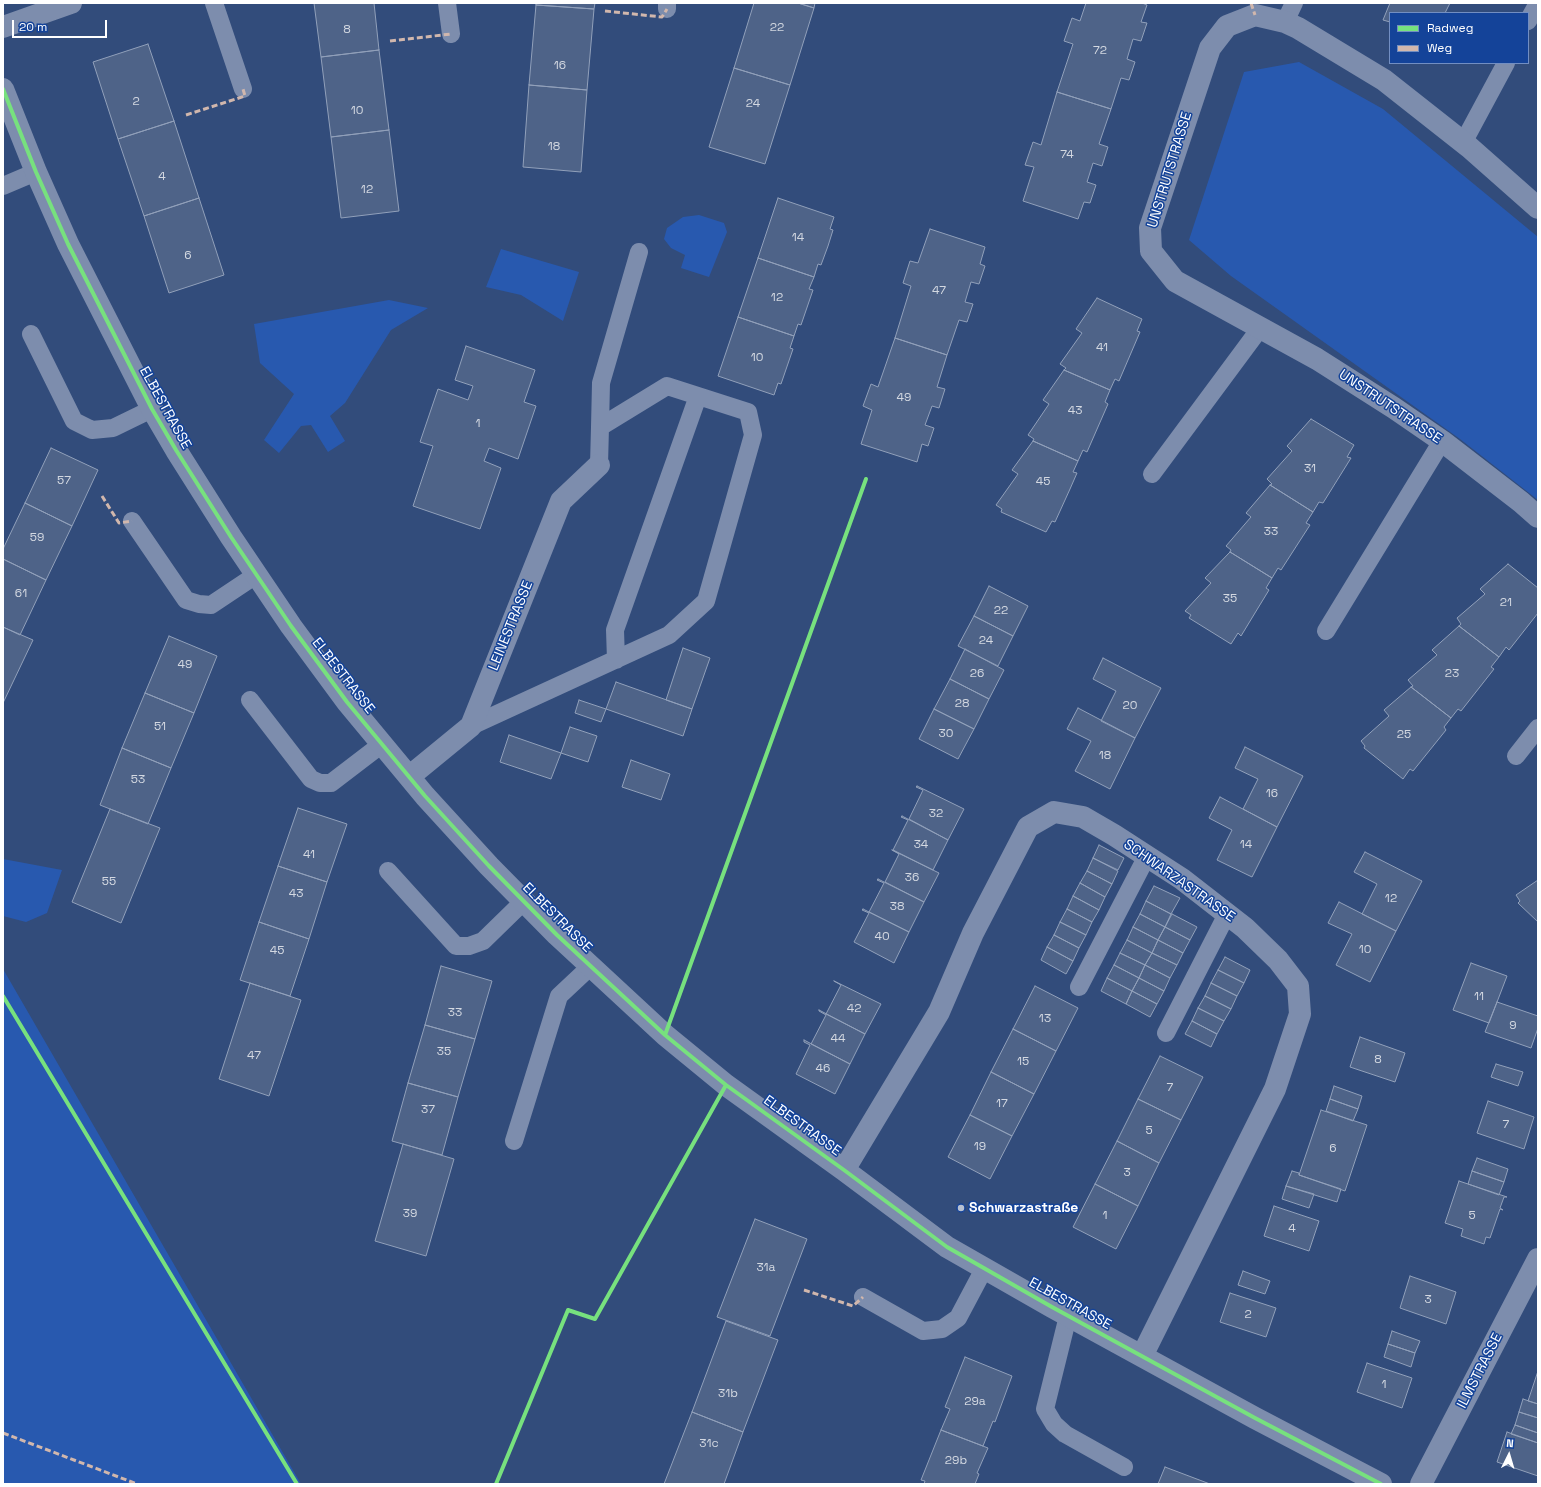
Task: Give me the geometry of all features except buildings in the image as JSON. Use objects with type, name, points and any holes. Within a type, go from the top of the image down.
[{"type":"street","points":[[3,27],[70,3]]},
{"type":"street","name":"UNSTRUTSTRASSE","points":[[1538,208],[1463,143],[1384,80],[1289,12],[1255,15],[1227,26],[1210,48],[1150,228],[1151,251],[1175,281],[1317,358],[1442,441],[1538,516]]},
{"type":"street","name":"ELBESTRASSE","points":[[3,89],[36,172],[68,244],[152,410],[256,575],[291,626],[347,702],[382,744],[441,813],[557,935],[665,1035],[726,1085],[844,1170],[947,1248],[1255,1418],[1381,1484]]},
{"type":"street","name":"LEINESTRASSE","points":[[410,776],[471,726],[561,501],[599,465]]},
{"type":"street","name":"SCHWARZASTRASSE","points":[[844,1170],[939,1012],[973,933],[1028,827],[1054,812],[1083,817],[1147,856],[1182,879],[1245,928],[1278,960],[1298,986],[1300,1014],[1275,1089],[1142,1356]]},
{"type":"street","name":"ILMSTRASSE","points":[[1421,1484],[1538,1259]]},
{"type":"lane","points":[[214,3],[243,89]]},
{"type":"lane","points":[[447,3],[451,34]]},
{"type":"lane","points":[[1529,19],[1538,3]]},
{"type":"lane","points":[[1463,143],[1505,64]]},
{"type":"lane","points":[[3,186],[36,172]]},
{"type":"lane","points":[[599,465],[601,383],[639,252]]},
{"type":"lane","points":[[1152,474],[1261,328]]},
{"type":"lane","points":[[31,334],[74,421],[92,430],[113,428],[152,410]]},
{"type":"lane","points":[[471,726],[669,635],[706,601],[753,435],[748,412],[667,386],[600,427]]},
{"type":"lane","points":[[616,660],[615,630],[698,396]]},
{"type":"lane","points":[[1326,631],[1442,441]]},
{"type":"lane","points":[[132,521],[186,600],[199,604],[211,605],[256,575]]},
{"type":"lane","points":[[250,700],[311,779],[320,783],[331,783],[382,744]]},
{"type":"lane","points":[[1516,756],[1538,728]]},
{"type":"lane","points":[[1079,987],[1147,856]]},
{"type":"lane","points":[[388,871],[456,946],[469,946],[483,942],[524,901]]},
{"type":"lane","points":[[1166,1033],[1227,914]]},
{"type":"lane","points":[[514,1141],[559,996],[591,966]]},
{"type":"lane","points":[[863,1297],[924,1331],[942,1329],[958,1318],[984,1269]]},
{"type":"lane","points":[[1068,1316],[1045,1409],[1054,1424],[1066,1434],[1124,1467]]},
{"type":"shaded area","points":[[1299,62],[1383,109],[1538,237],[1538,500],[1460,439],[1231,276],[1189,240],[1244,72]]},
{"type":"shaded area","points":[[699,215],[724,223],[727,232],[709,277],[681,268],[685,255],[671,248],[664,239],[667,228],[683,217]]},
{"type":"shaded area","points":[[501,249],[579,272],[563,321],[521,295],[486,287]]},
{"type":"shaded area","points":[[389,300],[428,308],[391,330],[345,403],[330,416],[345,441],[328,452],[311,425],[301,426],[279,453],[264,440],[294,394],[260,363],[254,324]]},
{"type":"shaded area","points":[[3,859],[62,870],[47,913],[26,922],[3,916]]},
{"type":"shaded area","points":[[3,969],[301,1484],[3,1484]]},
{"type":"marked path","points":[[1251,3],[1255,15]]},
{"type":"marked path","points":[[605,11],[662,17],[667,9]]},
{"type":"marked path","points":[[390,41],[451,34]]},
{"type":"marked path","points":[[186,115],[245,96],[243,89]]},
{"type":"marked path","points":[[102,496],[119,523],[132,521]]},
{"type":"marked path","points":[[804,1290],[853,1306],[863,1297]]},
{"type":"marked path","points":[[3,1433],[137,1484]]},
{"type":"cycle path","points":[[3,89],[36,172],[68,244],[152,409],[231,537],[291,626],[347,702],[425,796],[489,866],[557,935],[665,1035],[726,1085],[844,1170],[947,1247],[1052,1307],[1255,1418],[1381,1484]]},
{"type":"cycle path","points":[[665,1035],[866,479]]},
{"type":"cycle path","points":[[3,996],[297,1484]]},
{"type":"cycle path","points":[[496,1484],[568,1310],[595,1319],[726,1085]]},
{"type":"place","name":"Schwarzastraße","points":[[961,1208]]}]
